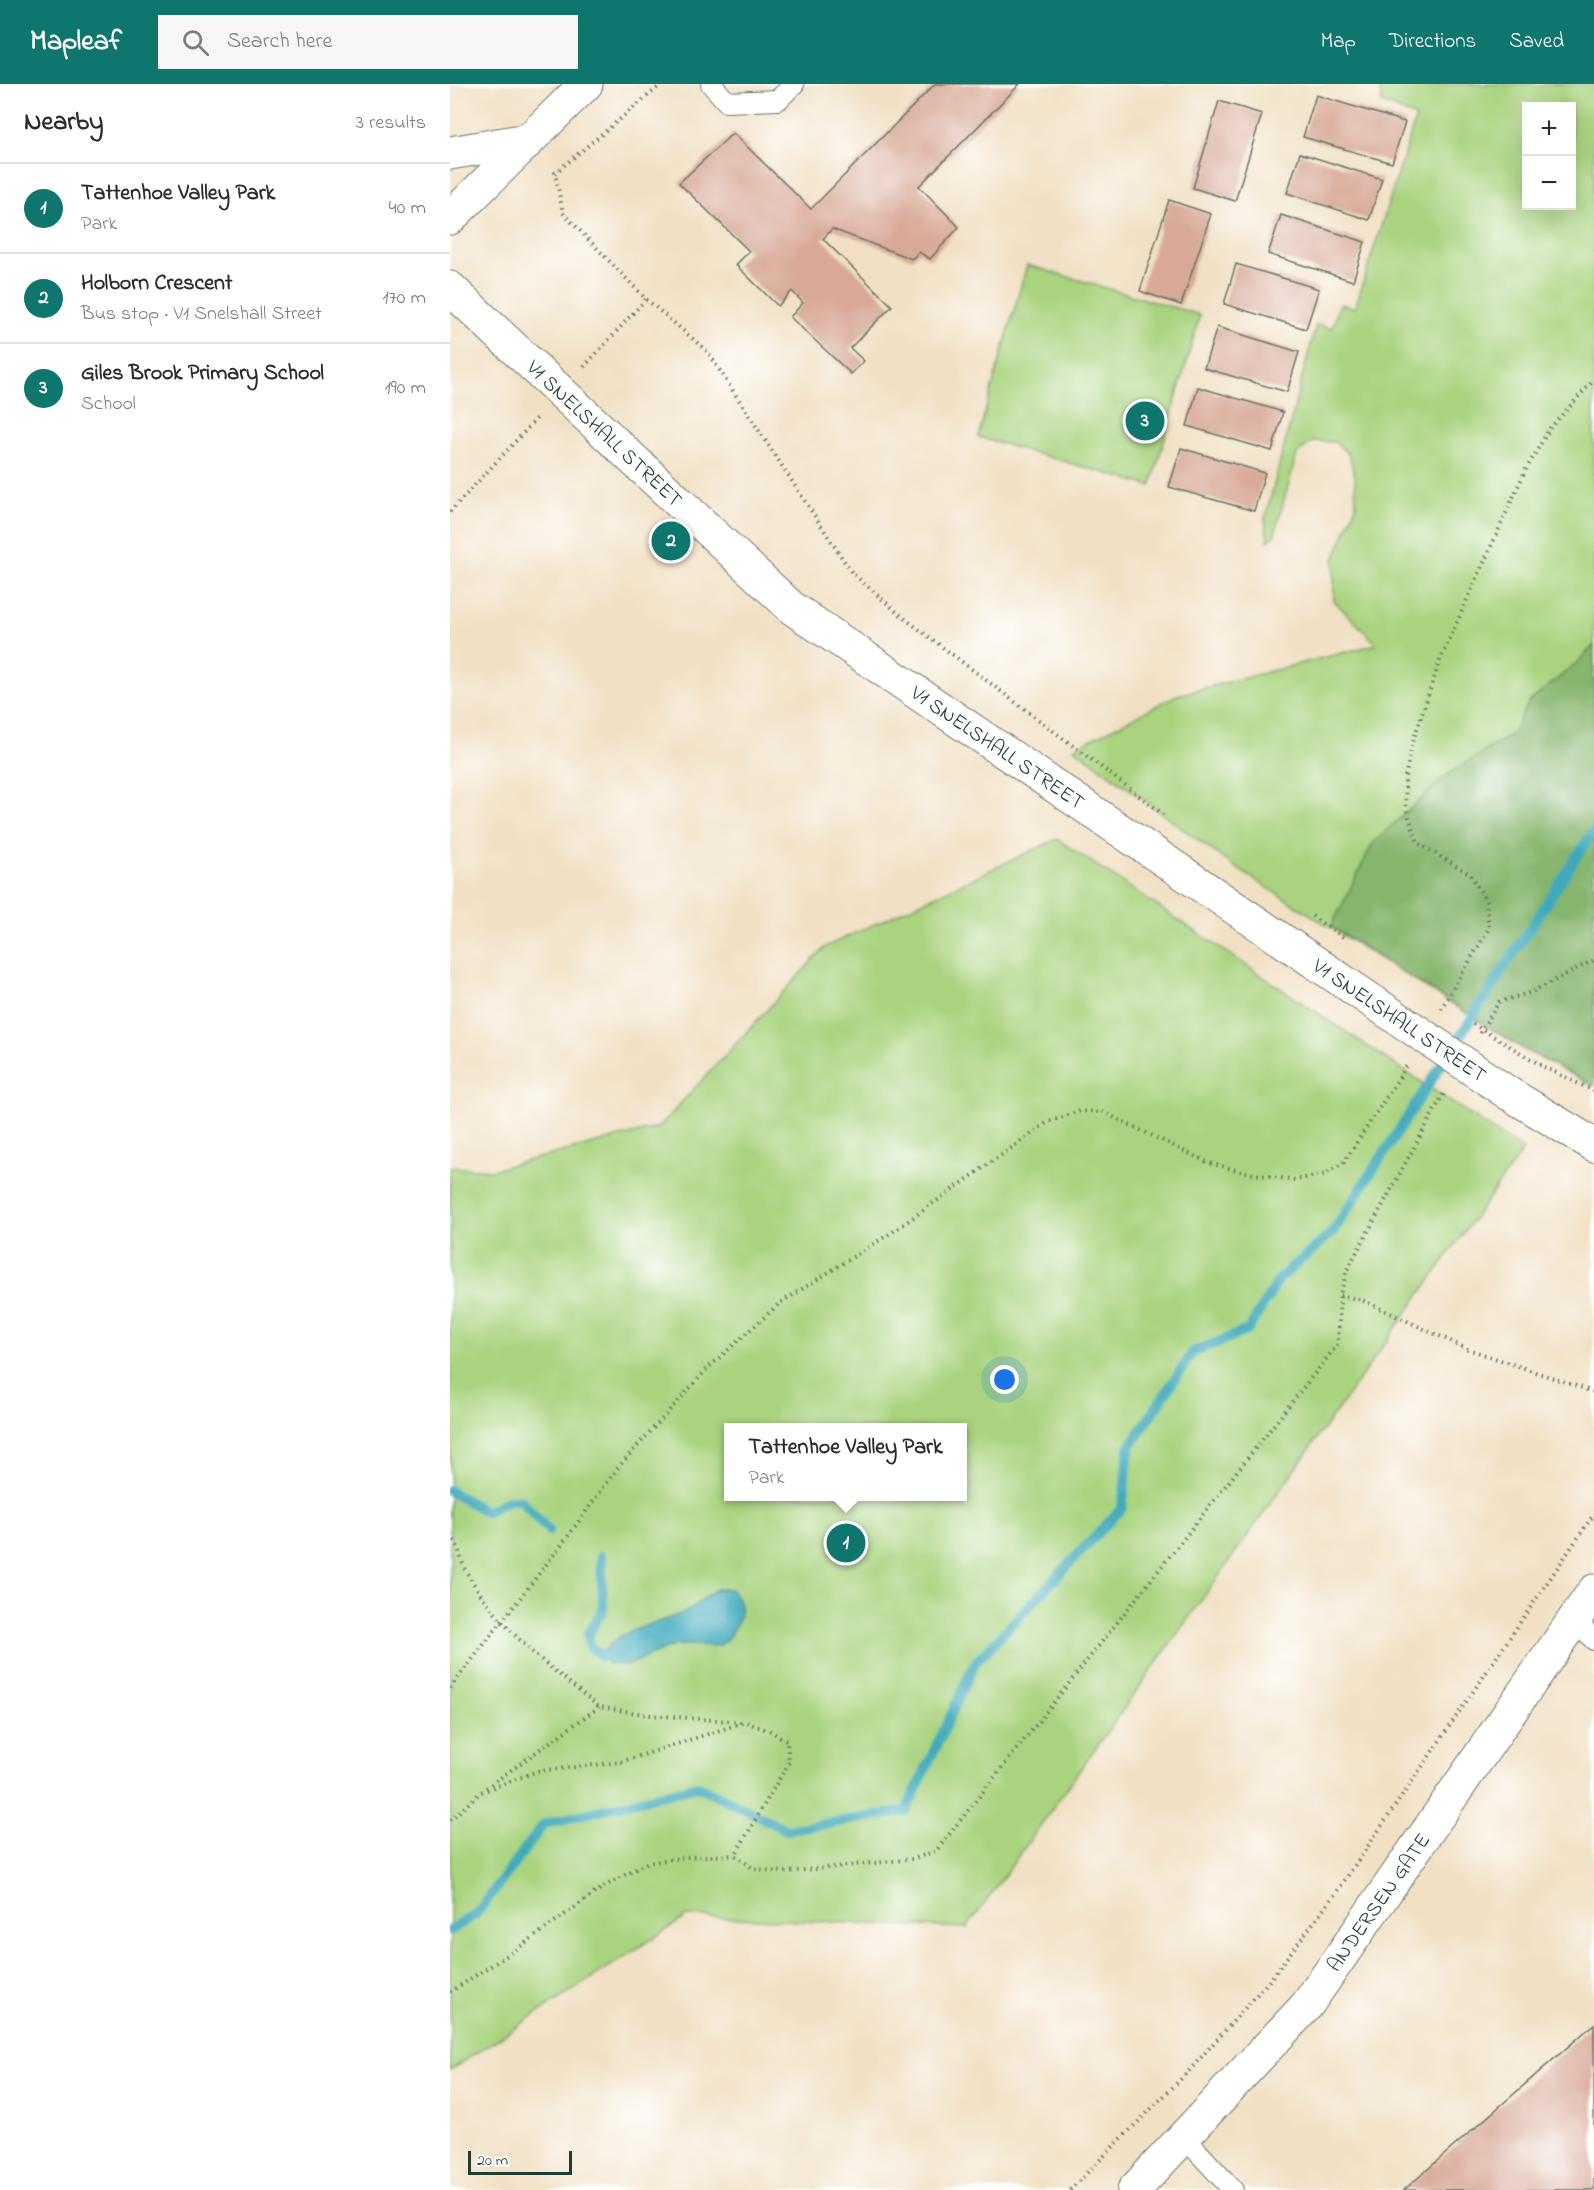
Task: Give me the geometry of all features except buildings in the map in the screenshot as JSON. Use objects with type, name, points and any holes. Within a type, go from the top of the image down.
[{"type":"street","points":[[450,218],[586,84]]},
{"type":"street","points":[[450,153],[528,140]]},
{"type":"street","name":"V1 SNELSHALL STREET","points":[[450,288],[792,608],[1508,1093],[1594,1145]]},
{"type":"street","name":"ANDERSEN GATE","points":[[1134,2190],[1307,2005],[1584,1629],[1594,1591]]},
{"type":"lane","points":[[711,84],[727,102],[778,100],[794,84]]},
{"type":"lane","points":[[1185,2138],[1233,2190]]},
{"type":"path","points":[[662,84],[555,172],[563,213],[646,299],[707,351],[852,573],[904,618],[1168,818]]},
{"type":"path","points":[[1440,1011],[1490,928],[1486,902],[1470,874],[1418,843],[1406,809],[1405,777],[1413,741],[1440,660],[1525,471],[1550,428],[1594,380]]},
{"type":"path","points":[[1311,915],[1349,941]]},
{"type":"path","points":[[1476,1040],[1499,1002],[1532,992],[1594,960]]},
{"type":"path","points":[[450,1688],[620,1464],[708,1368],[780,1303],[894,1231],[1048,1122],[1080,1111],[1104,1112],[1209,1163],[1253,1174],[1295,1180],[1326,1174],[1344,1162],[1410,1062]]},
{"type":"path","points":[[1544,1067],[1594,1091]]},
{"type":"path","points":[[450,1992],[517,1949],[603,1887],[647,1863],[686,1857],[735,1855],[754,1869],[785,1872],[913,1859],[936,1851],[1338,1344],[1340,1295],[1347,1270],[1447,1087]]},
{"type":"path","points":[[1340,1295],[1362,1300],[1465,1348],[1594,1392]]},
{"type":"path","points":[[1070,2190],[1188,2072],[1282,1964],[1336,1893],[1594,1514]]},
{"type":"path","points":[[450,1536],[456,1542],[469,1576],[502,1622],[533,1653],[599,1707],[650,1715],[745,1722],[770,1731],[787,1742],[789,1762],[735,1855]]},
{"type":"path","points":[[450,1820],[481,1791],[599,1707]]},
{"type":"path","points":[[481,1791],[538,1771],[621,1762],[745,1722]]},
{"type":"green space","points":[[1379,84],[1594,84],[1594,1086],[1525,1050],[1233,866],[1074,748],[1177,695],[1377,644],[1334,601],[1334,560],[1356,506],[1355,476],[1349,455],[1335,442],[1313,441],[1297,454],[1274,536],[1268,541],[1265,519],[1316,325],[1332,328],[1340,304],[1355,308],[1416,117],[1382,103]]},
{"type":"green space","points":[[1027,265],[1200,315],[1151,486],[978,437]]},
{"type":"green space","points":[[1594,645],[1594,1086],[1525,1050],[1331,927],[1373,843],[1448,774],[1512,734],[1529,702],[1579,661]]},
{"type":"green space","points":[[1057,839],[1523,1150],[967,1928],[687,1916],[450,2070],[450,1167],[492,1170],[659,1127],[825,947]]},
{"type":"water","points":[[717,1589],[731,1589],[740,1604],[736,1626],[720,1646],[676,1645],[628,1665],[608,1664],[601,1656],[608,1646],[627,1633],[688,1611]]},
{"type":"waterway","points":[[450,1931],[477,1913],[544,1824],[698,1786],[787,1830],[906,1811],[975,1663],[1122,1508],[1129,1448],[1193,1352],[1248,1330],[1280,1278],[1332,1233],[1594,830]]},
{"type":"waterway","points":[[450,1491],[486,1512],[509,1500],[521,1500],[549,1531]]},
{"type":"waterway","points":[[601,1556],[603,1610],[588,1634],[590,1646],[601,1656]]},
{"type":"place","name":"Giles Brook Primary School","points":[[1145,421]]},
{"type":"place","name":"Holborn Crescent","points":[[671,541]]},
{"type":"place","name":"Tattenhoe Valley Park","points":[[846,1543]]}]
